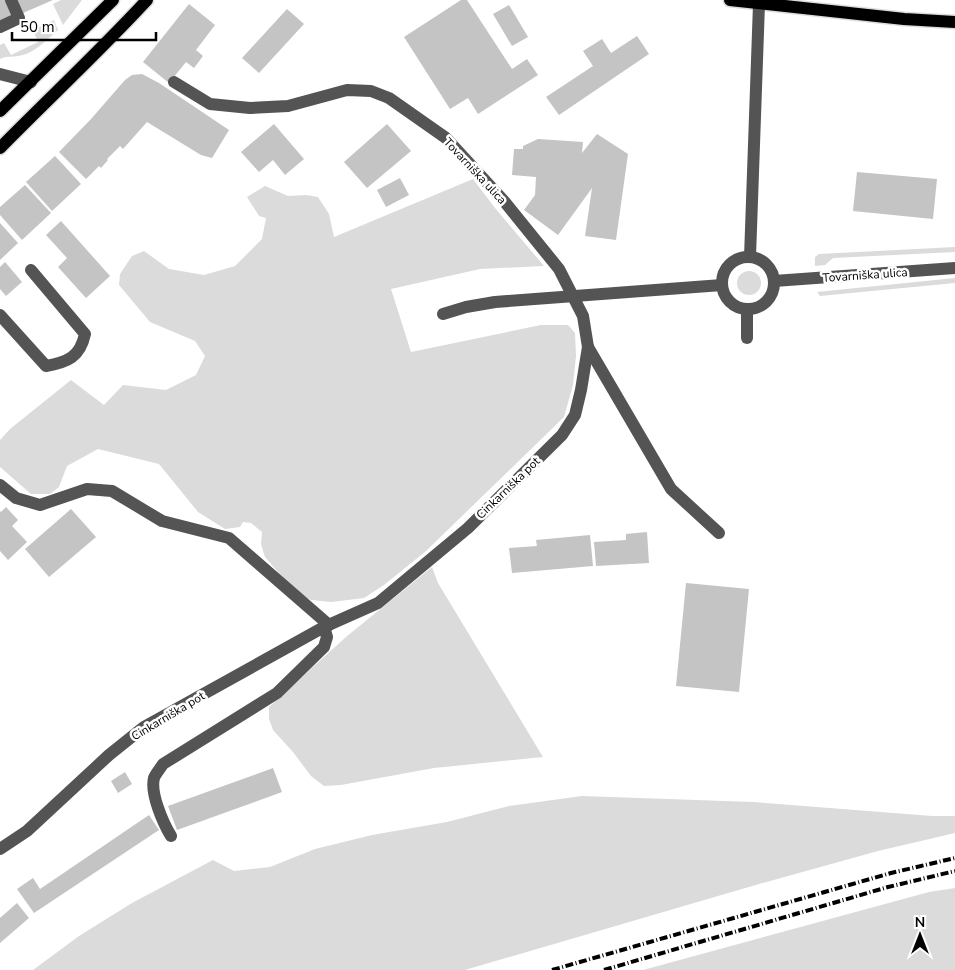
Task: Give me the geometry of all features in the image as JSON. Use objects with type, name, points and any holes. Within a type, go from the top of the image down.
[{"type":"main road","points":[[99,14],[105,0]]},
{"type":"main road","points":[[0,111],[113,0]]},
{"type":"main road","points":[[0,148],[113,37],[147,0]]},
{"type":"main road","points":[[129,20],[154,0]]},
{"type":"main road","points":[[730,0],[904,19],[955,22]]},
{"type":"street","points":[[0,27],[19,18],[11,0]]},
{"type":"street","points":[[750,257],[759,4]]},
{"type":"street","points":[[0,74],[31,82]]},
{"type":"street","name":"Tovarniška ulica","points":[[174,82],[210,104],[250,108],[288,106],[347,90],[371,91],[389,98],[446,138],[504,201],[559,269],[573,297]]},
{"type":"street","points":[[750,257],[756,258],[767,265],[774,281],[770,298],[756,308],[748,309],[741,308],[730,302],[722,285],[725,271],[730,265],[736,260],[750,257]]},
{"type":"street","name":"Tovarniška ulica","points":[[774,281],[955,268]]},
{"type":"street","points":[[0,314],[46,366],[62,363],[74,356],[83,345],[85,334],[31,270]]},
{"type":"street","points":[[443,314],[466,307],[495,302],[722,285]]},
{"type":"street","name":"Cinkarniška pot","points":[[573,297],[582,316],[588,347],[671,489],[719,533]]},
{"type":"street","points":[[748,309],[748,338]]},
{"type":"street","name":"Cinkarniška pot","points":[[0,849],[27,831],[109,755],[144,727],[326,626],[378,603],[468,528],[562,435],[575,415],[588,347]]},
{"type":"street","points":[[0,485],[16,498],[40,504],[87,488],[112,491],[162,521],[229,538],[326,626],[327,637],[324,647],[276,693],[163,764],[155,776],[153,788],[164,824],[171,836]]},
{"type":"shaded area","points":[[61,0],[82,0],[63,25],[53,4]]},
{"type":"shaded area","points":[[54,20],[58,30],[37,48],[23,55],[0,59],[0,45],[4,43],[11,55],[38,42],[33,30]]},
{"type":"shaded area","points":[[473,179],[544,266],[480,269],[391,289],[411,352],[541,325],[568,325],[575,333],[576,356],[573,385],[564,417],[426,551],[384,585],[364,598],[331,602],[311,600],[299,594],[265,557],[261,544],[262,532],[251,523],[243,522],[240,527],[225,529],[198,512],[159,464],[98,449],[67,466],[59,487],[50,494],[31,494],[0,467],[0,440],[10,429],[71,380],[104,405],[123,385],[166,390],[196,375],[205,356],[195,341],[150,322],[119,285],[120,274],[132,256],[144,251],[169,269],[204,275],[235,266],[262,239],[266,218],[259,216],[247,197],[265,186],[288,196],[306,195],[318,197],[329,214],[334,237]]},
{"type":"shaded area","points":[[955,247],[955,252],[833,258],[825,265],[815,266],[815,257],[819,254]]},
{"type":"shaded area","points":[[749,271],[754,272],[760,278],[760,288],[754,294],[749,295],[744,294],[738,288],[737,283],[738,278],[744,272]]},
{"type":"shaded area","points":[[955,278],[955,283],[820,296],[817,292]]},
{"type":"shaded area","points":[[432,567],[438,583],[543,757],[434,768],[341,785],[324,786],[311,776],[273,730],[269,719],[269,707],[346,637]]},
{"type":"shaded area","points":[[582,796],[753,802],[932,816],[955,816],[955,833],[878,851],[759,884],[465,970],[33,970],[79,936],[132,903],[213,860],[234,871],[270,867],[315,849],[372,835],[447,822],[509,806]]},
{"type":"shaded area","points":[[955,888],[955,970],[643,970],[929,892]]},
{"type":"building","points":[[0,0],[53,0],[0,23]]},
{"type":"building","points":[[461,0],[467,0],[512,69],[527,59],[538,75],[478,114],[468,98],[450,109],[404,37]]},
{"type":"building","points":[[189,4],[215,25],[196,50],[203,56],[194,68],[186,62],[169,83],[143,62]]},
{"type":"building","points":[[509,5],[528,37],[512,46],[493,14]]},
{"type":"building","points":[[287,9],[304,24],[259,73],[242,58]]},
{"type":"building","points":[[637,36],[649,54],[559,115],[546,97],[593,66],[583,51],[602,39],[611,53]]},
{"type":"building","points":[[142,74],[159,83],[229,130],[212,158],[201,155],[147,122],[123,149],[120,146],[101,168],[99,166],[86,179],[59,152],[125,80],[132,75]]},
{"type":"building","points":[[274,124],[304,159],[285,175],[273,160],[259,172],[241,152]]},
{"type":"building","points":[[387,124],[411,151],[367,188],[344,162]]},
{"type":"building","points":[[597,134],[628,154],[616,240],[585,236],[592,188],[558,235],[524,210],[535,195],[536,177],[512,175],[514,149],[523,149],[523,146],[538,139],[583,142],[582,153]]},
{"type":"building","points":[[55,156],[81,184],[52,211],[26,182]]},
{"type":"building","points":[[857,172],[937,179],[933,219],[853,211]]},
{"type":"building","points":[[400,178],[409,195],[386,207],[377,190]]},
{"type":"building","points":[[25,185],[51,213],[22,240],[0,215],[0,207]]},
{"type":"building","points":[[61,221],[110,276],[86,298],[58,267],[67,258],[46,235]]},
{"type":"building","points":[[0,223],[18,243],[0,260]]},
{"type":"building","points":[[5,262],[22,282],[6,296],[0,289],[0,267]]},
{"type":"building","points":[[6,507],[18,520],[12,526],[27,542],[8,560],[0,551],[0,511]]},
{"type":"building","points":[[71,509],[96,537],[49,577],[25,549]]},
{"type":"building","points":[[647,532],[649,563],[596,566],[594,542],[626,540],[626,534]]},
{"type":"building","points":[[590,535],[593,566],[512,573],[509,548],[537,546],[536,540]]},
{"type":"building","points":[[686,583],[749,589],[739,692],[676,686]]},
{"type":"building","points":[[273,768],[282,792],[177,830],[168,806]]},
{"type":"building","points":[[125,772],[132,784],[118,793],[111,781]]},
{"type":"building","points":[[149,815],[159,830],[34,913],[17,889],[33,878],[40,889]]},
{"type":"building","points":[[17,903],[29,918],[0,943],[0,918]]},
{"type":"railway","points":[[552,970],[891,873],[955,858]]},
{"type":"railway","points":[[604,970],[888,887],[955,871]]}]
